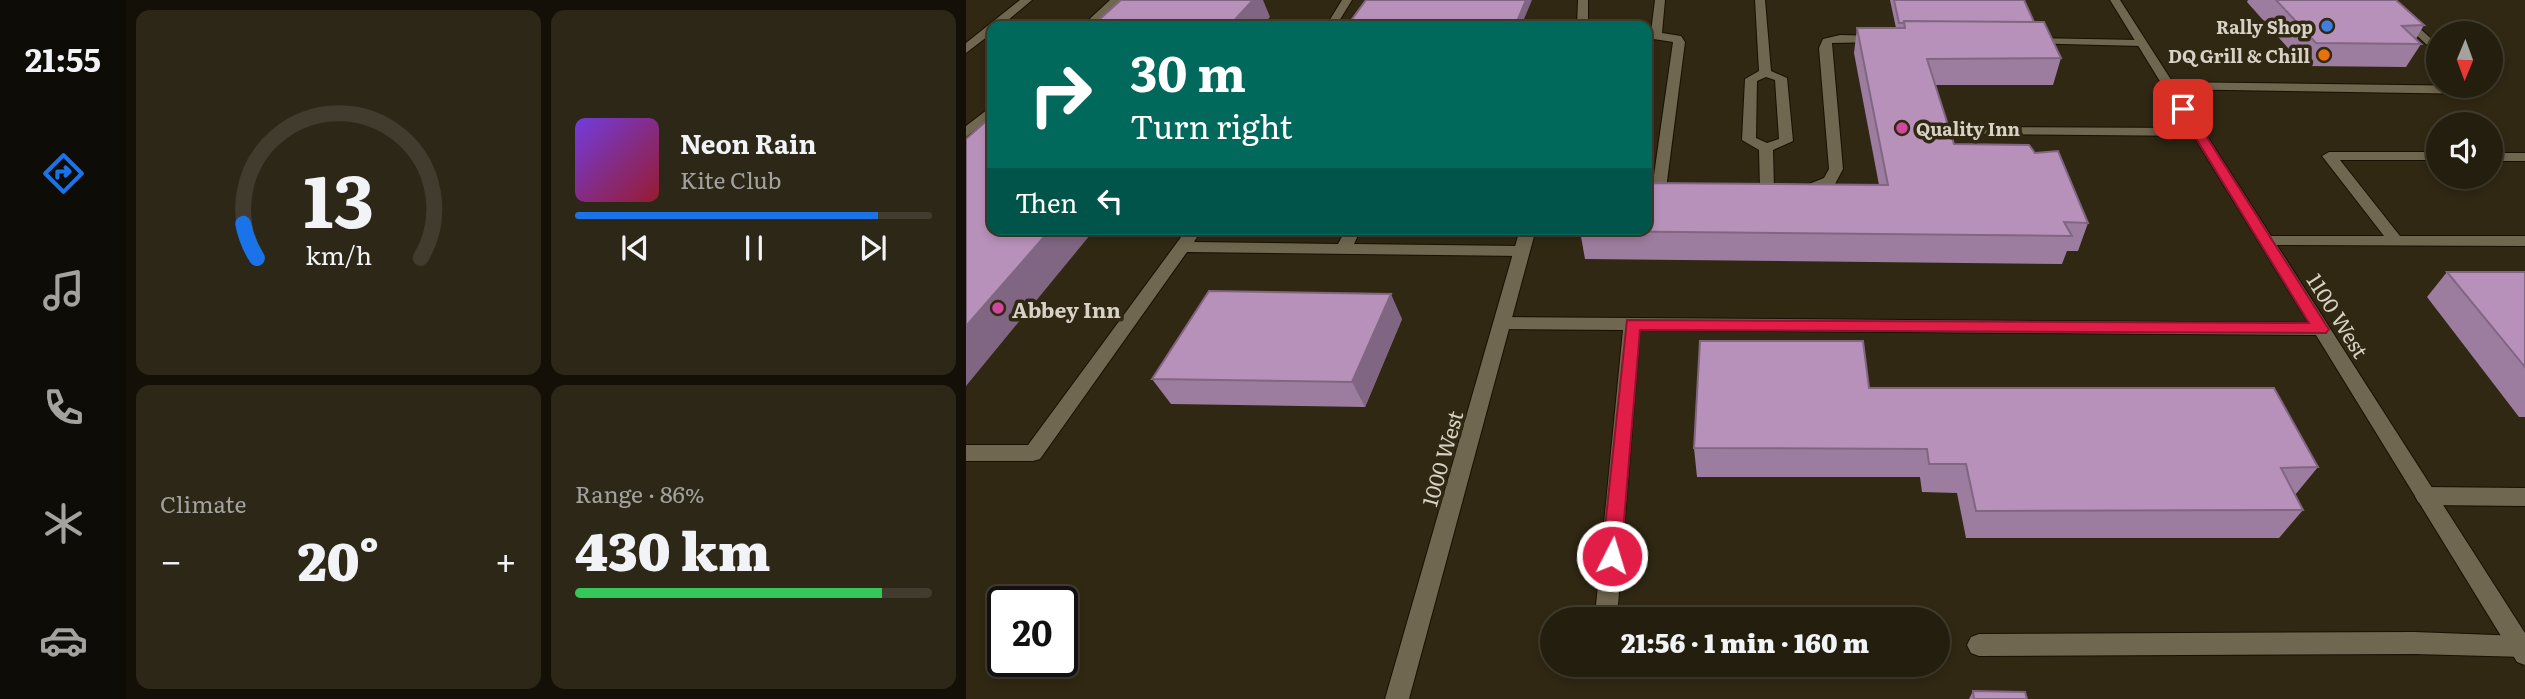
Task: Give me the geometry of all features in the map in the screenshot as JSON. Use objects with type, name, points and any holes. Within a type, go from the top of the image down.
[{"type":"street","points":[[1001,21],[1027,0]]},
{"type":"street","points":[[1093,21],[1117,0]]},
{"type":"street","points":[[1334,21],[1347,0]]},
{"type":"street","points":[[1583,0],[1583,21]]},
{"type":"street","points":[[1652,31],[1660,0]]},
{"type":"street","points":[[1760,0],[1765,73]]},
{"type":"street","name":"1100 West","points":[[2115,0],[2523,650]]},
{"type":"street","points":[[2383,0],[2426,41]]},
{"type":"street","points":[[966,49],[987,32]]},
{"type":"street","points":[[1652,35],[1677,38],[1679,42],[1659,189]]},
{"type":"street","points":[[1766,148],[1760,189],[1811,188],[1830,181],[1836,169],[1825,48],[1827,41],[1840,38],[1895,39]]},
{"type":"street","points":[[2020,41],[2141,43]]},
{"type":"street","points":[[1765,73],[1781,78],[1786,141],[1766,148],[1749,140],[1751,79],[1765,73]]},
{"type":"street","points":[[2169,86],[2426,89]]},
{"type":"street","points":[[966,133],[987,114]]},
{"type":"street","points":[[1975,131],[2198,132]]},
{"type":"street","points":[[2396,241],[2329,156],[2426,156]]},
{"type":"street","points":[[2503,157],[2525,157]]},
{"type":"street","points":[[966,453],[1033,453],[1191,235]]},
{"type":"street","points":[[1343,249],[1350,235]]},
{"type":"street","name":"1000 West","points":[[1397,699],[1526,235]]},
{"type":"street","points":[[2266,241],[2525,241]]},
{"type":"street","points":[[1182,247],[1522,251]]},
{"type":"street","points":[[1502,323],[2321,329]]},
{"type":"street","points":[[1608,607],[1632,324]]},
{"type":"street","points":[[2425,496],[2525,497]]},
{"type":"street","points":[[1979,645],[2414,643],[2523,650]]},
{"type":"building","points":[[1121,0],[1253,0],[1234,21],[1098,21]]},
{"type":"building","points":[[1366,0],[1526,0],[1517,21],[1351,21]]},
{"type":"building","points":[[1894,0],[2024,0],[2034,22],[1899,23]]},
{"type":"building","points":[[2276,0],[2396,0],[2424,25],[2402,26],[2421,44],[2316,43]]},
{"type":"building","points":[[1904,21],[2044,22],[2061,58],[1927,59],[1954,144],[2029,145],[2035,153],[2058,151],[2088,223],[2064,222],[2072,236],[1652,232],[1652,183],[1888,185],[1857,28],[1905,28]]},
{"type":"building","points":[[987,120],[987,235],[1046,235],[966,326],[966,139]]},
{"type":"building","points":[[2447,272],[2525,272],[2525,367]]},
{"type":"building","points":[[1209,291],[1391,294],[1352,382],[1152,379]]},
{"type":"building","points":[[1700,341],[1863,341],[1869,388],[2274,388],[2318,467],[2281,468],[2303,510],[1976,511],[1966,464],[1929,464],[1927,449],[1694,448]]},
{"type":"building","points":[[1973,691],[2025,692],[2027,699],[1974,699]]},
{"type":"place","name":"Rally Shop","points":[[2327,26]]},
{"type":"place","name":"DQ Grill & Chill","points":[[2324,55]]},
{"type":"place","name":"Quality Inn","points":[[1902,128]]},
{"type":"place","name":"Abbey Inn","points":[[998,308]]},
{"type":"route","points":[[1612,556],[1632,324],[2321,329],[2183,109]]}]
